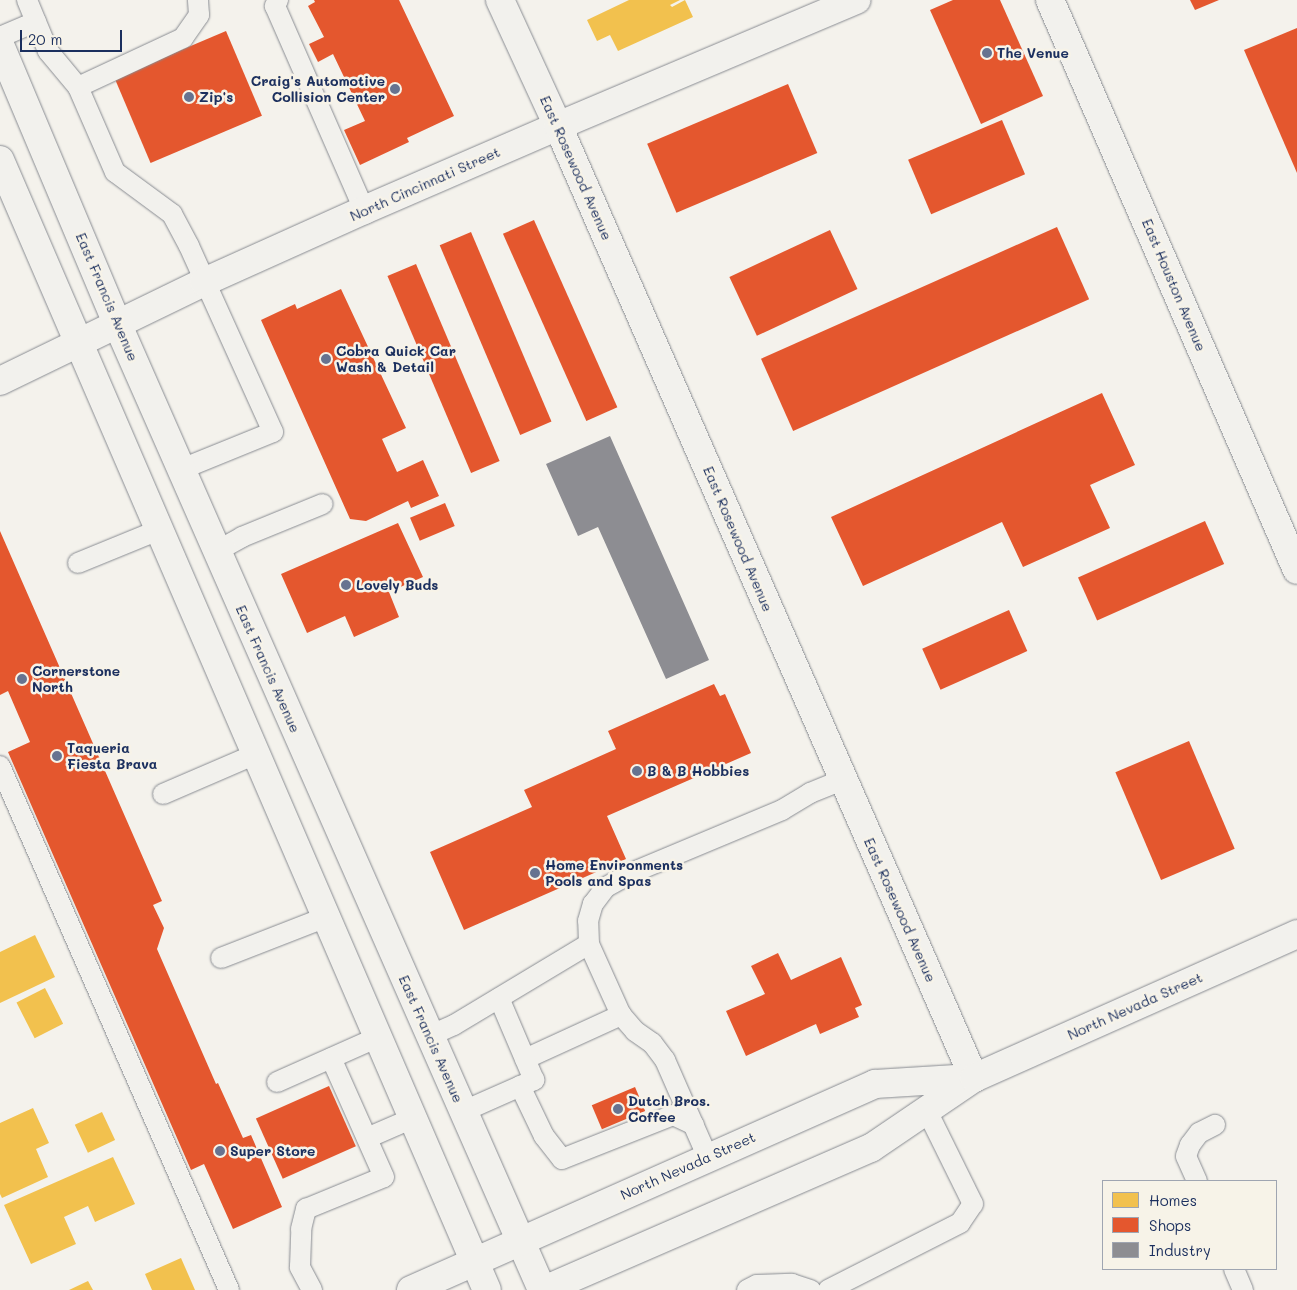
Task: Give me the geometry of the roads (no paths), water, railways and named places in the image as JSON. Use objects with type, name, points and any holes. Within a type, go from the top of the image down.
[{"type":"main road","name":"East Rosewood Avenue","points":[[500,0],[558,126],[842,780],[974,1078]]},
{"type":"main road","name":"North Cincinnati Street","points":[[0,381],[204,282],[364,210],[856,0]]},
{"type":"main road","name":"East Houston Avenue","points":[[1050,0],[1297,570]]},
{"type":"main road","name":"East Francis Avenue","points":[[0,45],[217,550],[429,1036],[543,1290]]},
{"type":"main road","points":[[0,160],[487,1290]]},
{"type":"main road","name":"North Nevada Street","points":[[543,1290],[871,1148],[974,1078],[1297,934]]},
{"type":"main road","name":"North Nevada Street","points":[[411,1290],[875,1084],[974,1078]]},
{"type":"lane","points":[[27,0],[48,50],[78,87],[115,172],[172,214],[272,432],[182,469]]},
{"type":"lane","points":[[78,87],[183,38],[199,15],[198,0]]},
{"type":"lane","points":[[278,0],[275,6],[364,210]]},
{"type":"lane","points":[[0,37],[36,22]]},
{"type":"lane","points":[[217,550],[242,537],[323,504]]},
{"type":"lane","points":[[78,563],[159,530]]},
{"type":"lane","points":[[163,794],[256,754]]},
{"type":"lane","points":[[0,766],[229,1290]]},
{"type":"lane","points":[[708,1158],[665,1060],[652,1042],[635,1031],[621,1015],[589,944],[588,921],[593,904],[606,887],[629,874],[782,810],[810,792],[842,780]]},
{"type":"lane","points":[[221,958],[326,917]]},
{"type":"lane","points":[[429,1036],[499,998],[589,944]]},
{"type":"lane","points":[[464,1111],[534,1080],[499,998]]},
{"type":"lane","points":[[525,1059],[621,1015]]},
{"type":"lane","points":[[277,1082],[378,1037]]},
{"type":"lane","points":[[312,1290],[300,1267],[301,1229],[306,1210],[384,1177],[331,1058]]},
{"type":"lane","points":[[520,1086],[544,1136],[562,1159],[673,1115],[694,1126]]},
{"type":"lane","points":[[828,1290],[960,1223],[973,1204],[926,1109]]},
{"type":"lane","points":[[367,1138],[413,1118]]},
{"type":"lane","points":[[1197,1180],[1186,1156],[1188,1150],[1199,1133],[1215,1125]]},
{"type":"lane","points":[[1234,1270],[1243,1290]]},
{"type":"lane","points":[[747,1290],[758,1285],[792,1284],[811,1290]]},
{"type":"place","name":"The Venue","points":[[987,53]]},
{"type":"place","name":"Craig's Automotive Collision Center","points":[[395,89]]},
{"type":"place","name":"Zip's","points":[[189,97]]},
{"type":"place","name":"Cobra Quick Car Wash & Detail","points":[[326,359]]},
{"type":"place","name":"Lovely Buds","points":[[346,585]]},
{"type":"place","name":"Cornerstone North","points":[[22,679]]},
{"type":"place","name":"Taqueria Fiesta Brava","points":[[57,756]]},
{"type":"place","name":"B & B Hobbies","points":[[637,771]]},
{"type":"place","name":"Home Environments Pools and Spas","points":[[535,873]]},
{"type":"place","name":"Dutch Bros. Coffee","points":[[618,1109]]},
{"type":"place","name":"Super Store","points":[[220,1151]]}]
